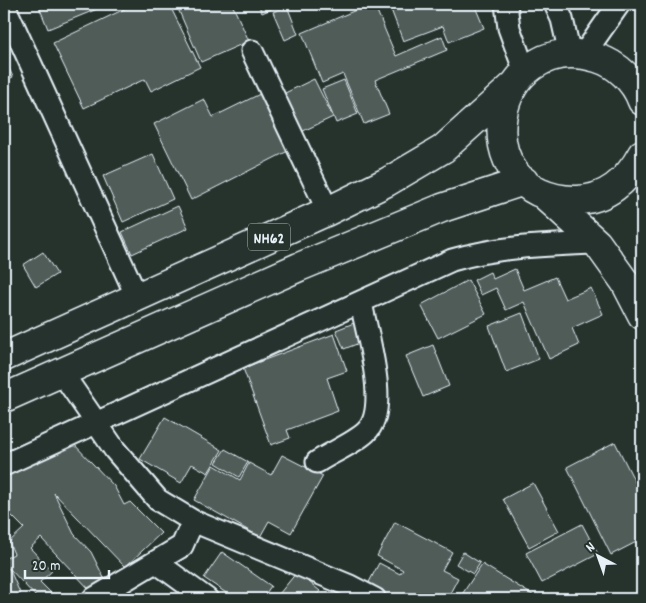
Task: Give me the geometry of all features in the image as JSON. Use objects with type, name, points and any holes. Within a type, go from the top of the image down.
[{"type":"highway","name":"NH62","points":[[4,357],[328,211],[387,182],[443,149],[519,78],[546,59],[577,54]]},
{"type":"highway","points":[[577,54],[606,61],[625,74],[640,93],[642,101]]},
{"type":"highway","points":[[519,78],[505,100],[501,117],[500,135],[504,152],[512,168],[597,243],[625,282],[642,315]]},
{"type":"highway","points":[[533,187],[562,199],[582,200],[601,195],[626,178],[633,171],[642,154]]},
{"type":"highway","name":"NH62","points":[[4,398],[442,208],[533,187]]},
{"type":"street","points":[[506,4],[519,78]]},
{"type":"street","points":[[555,4],[577,54],[619,4]]},
{"type":"street","points":[[4,5],[137,297]]},
{"type":"street","points":[[252,51],[328,211]]},
{"type":"street","points":[[4,465],[452,260],[484,251],[538,245],[597,243]]},
{"type":"street","points":[[317,462],[367,431],[374,419],[378,402],[361,302]]},
{"type":"street","points":[[62,372],[98,423],[114,450],[158,500],[193,521],[350,586],[375,599]]},
{"type":"street","points":[[93,599],[182,546],[193,521]]},
{"type":"street","points":[[156,562],[208,599]]},
{"type":"building","points":[[38,4],[101,4],[102,7],[48,29]]},
{"type":"building","points":[[135,4],[169,4],[200,67],[151,91],[145,79],[84,108],[53,43]]},
{"type":"building","points":[[176,4],[232,4],[249,41],[201,62]]},
{"type":"building","points":[[258,4],[283,4],[262,13]]},
{"type":"building","points":[[374,4],[396,56],[442,36],[447,50],[375,80],[389,114],[364,124],[343,74],[322,83],[302,33]]},
{"type":"building","points":[[398,4],[474,4],[484,28],[449,42],[443,26],[403,41],[390,7]]},
{"type":"building","points":[[287,6],[298,34],[285,40],[273,12]]},
{"type":"building","points":[[4,58],[13,77],[4,81]]},
{"type":"building","points":[[314,79],[333,117],[301,132],[283,94]]},
{"type":"building","points":[[344,80],[358,114],[336,123],[322,89]]},
{"type":"building","points":[[262,93],[290,150],[191,200],[154,124],[204,99],[213,117]]},
{"type":"building","points":[[153,154],[173,199],[123,222],[103,176]]},
{"type":"building","points":[[178,206],[188,228],[132,254],[122,232]]},
{"type":"building","points":[[43,252],[57,274],[36,287],[23,265]]},
{"type":"building","points":[[515,269],[524,290],[555,277],[565,299],[591,288],[603,314],[572,328],[579,345],[549,359],[524,302],[506,310],[496,288],[481,295],[474,280],[490,272],[493,279]]},
{"type":"building","points":[[468,280],[486,314],[438,338],[421,305]]},
{"type":"building","points":[[522,313],[539,359],[506,372],[489,326]]},
{"type":"building","points":[[354,323],[362,342],[344,349],[336,330]]},
{"type":"building","points":[[334,334],[347,371],[327,378],[338,411],[287,430],[290,438],[271,445],[243,368]]},
{"type":"building","points":[[433,345],[449,386],[423,397],[406,356]]},
{"type":"building","points":[[165,417],[222,450],[208,473],[192,464],[181,483],[140,459]]},
{"type":"building","points":[[71,441],[114,486],[124,505],[130,502],[161,533],[125,567],[54,493],[74,534],[91,552],[104,578],[90,590],[41,538],[30,548],[52,571],[40,582],[57,599],[38,599],[9,568],[20,593],[14,599],[4,599],[4,559],[14,554],[9,542],[24,528],[9,513],[4,515],[4,474]]},
{"type":"building","points":[[615,442],[642,496],[642,539],[611,555],[567,467]]},
{"type":"building","points":[[225,449],[248,462],[239,477],[216,463]]},
{"type":"building","points":[[282,455],[323,476],[291,533],[269,521],[260,537],[194,500],[214,465],[240,480],[249,463],[271,475]]},
{"type":"building","points":[[533,483],[559,531],[529,547],[503,499]]},
{"type":"building","points":[[395,522],[452,552],[442,570],[458,578],[447,599],[382,599],[365,590],[379,563],[400,574],[403,570],[377,556]]},
{"type":"building","points":[[582,524],[598,554],[542,583],[526,553]]},
{"type":"building","points":[[222,552],[271,586],[262,599],[235,599],[204,578]]},
{"type":"building","points":[[463,552],[480,563],[473,574],[456,564]]},
{"type":"building","points":[[482,564],[539,599],[459,599]]},
{"type":"building","points":[[297,572],[320,591],[313,599],[275,599]]}]
